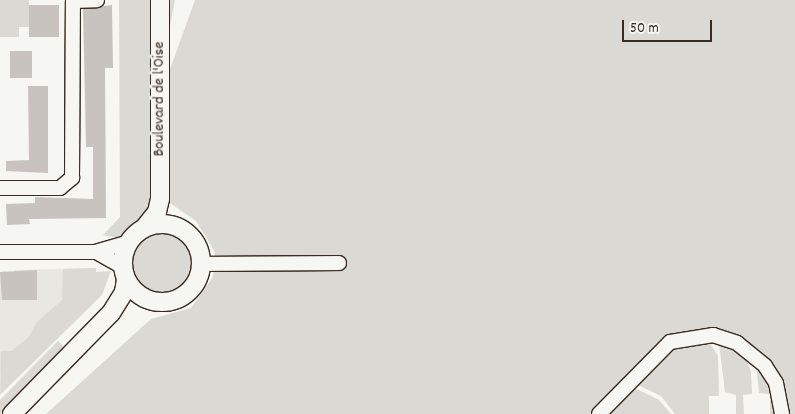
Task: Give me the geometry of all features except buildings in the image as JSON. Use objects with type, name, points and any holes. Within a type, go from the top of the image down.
[{"type":"main road","name":"Boulevard de l'Oise","points":[[144,227],[157,212],[160,199],[160,0]]},
{"type":"main road","points":[[111,313],[131,303],[147,301],[162,303],[179,297],[194,283],[200,264],[195,240],[177,225],[160,199]]},
{"type":"main road","points":[[12,414],[111,313],[124,292],[130,242],[144,227],[162,222],[177,225]]},
{"type":"main road","points":[[125,274],[134,293],[147,301]]},
{"type":"street","points":[[0,188],[60,188],[72,178],[73,1],[96,0]]},
{"type":"street","points":[[0,252],[95,252],[130,242]]},
{"type":"street","points":[[95,252],[125,274]]},
{"type":"street","points":[[200,264],[339,264]]},
{"type":"street","points":[[599,414],[670,342],[714,335],[737,343],[766,366],[776,383],[782,414]]},
{"type":"shaded area","points":[[0,0],[29,0],[29,27],[19,27],[19,37],[0,37]]},
{"type":"shaded area","points":[[119,0],[152,0],[152,203],[145,219],[122,239],[103,235],[120,217]]},
{"type":"shaded area","points":[[165,0],[175,0],[169,31],[165,31]]},
{"type":"shaded area","points":[[195,0],[795,0],[795,414],[785,414],[776,375],[702,330],[671,338],[596,414],[46,414],[151,319],[191,308],[213,277],[215,252],[196,221],[170,203],[166,186],[169,72]]},
{"type":"shaded area","points":[[162,230],[180,236],[188,244],[194,262],[188,280],[180,288],[162,294],[144,288],[136,280],[130,262],[136,244],[144,236]]},
{"type":"shaded area","points":[[96,268],[0,374],[0,272],[6,271],[6,279],[14,279],[14,270]]},
{"type":"shaded area","points":[[96,268],[96,272],[111,271],[102,295],[0,395],[1,351],[11,351],[28,338],[37,322],[62,300],[63,269]]},
{"type":"shaded area","points":[[723,340],[746,358],[751,372],[752,394],[743,395],[744,414],[736,414],[736,395],[725,392],[719,343]]},
{"type":"shaded area","points":[[58,341],[63,346],[54,362],[0,414],[0,400]]},
{"type":"shaded area","points":[[709,342],[718,356],[719,396],[709,396],[709,414],[675,414],[661,396],[634,383],[672,347]]},
{"type":"shaded area","points":[[756,363],[769,379],[778,414],[770,414],[770,394],[759,393]]},
{"type":"shaded area","points":[[631,386],[659,400],[671,414],[603,414]]}]
